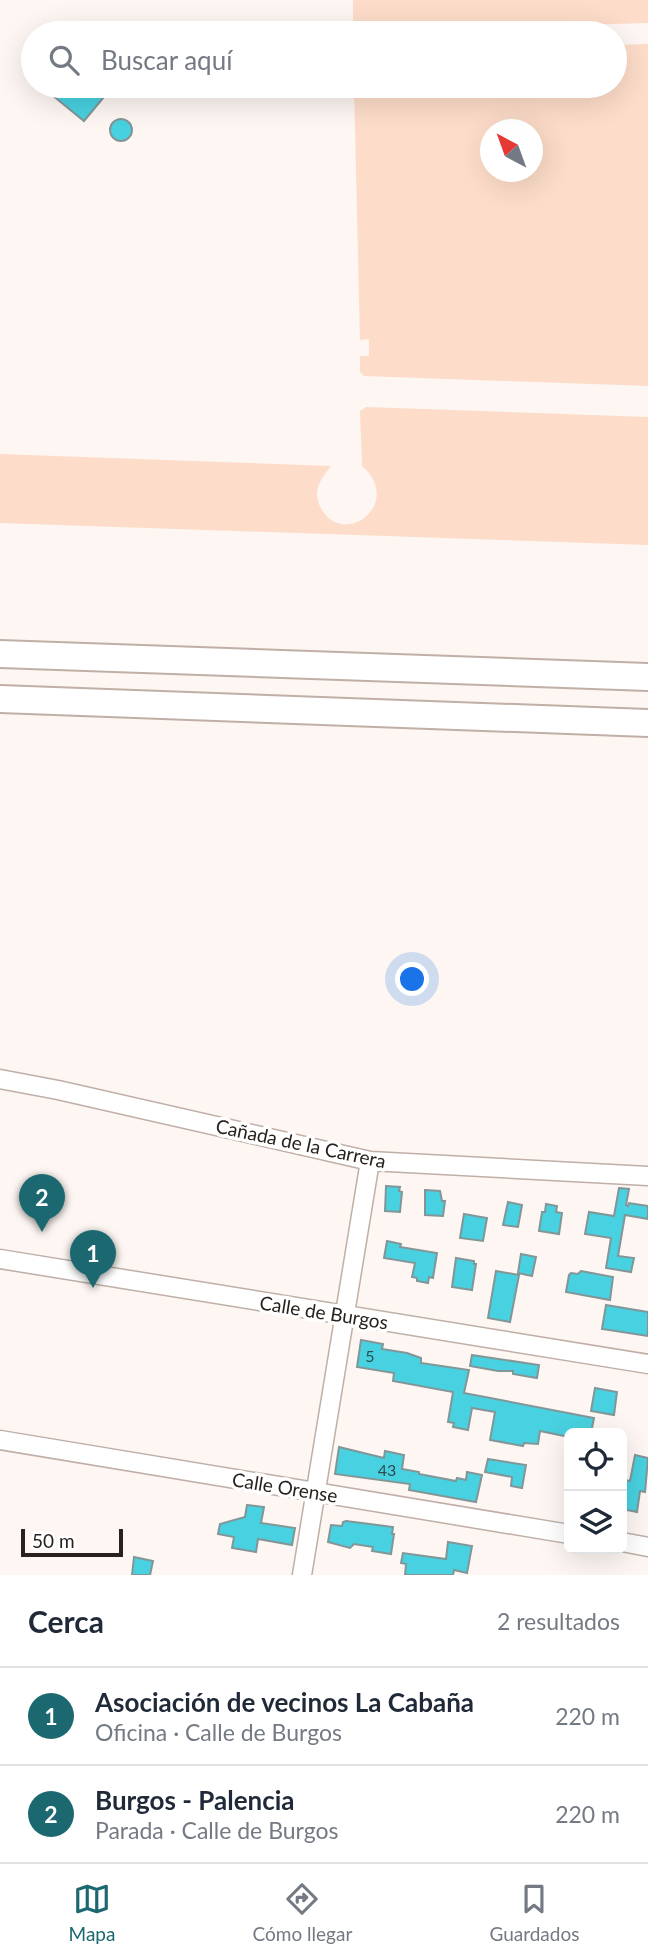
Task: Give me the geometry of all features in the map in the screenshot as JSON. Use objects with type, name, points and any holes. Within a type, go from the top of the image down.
[{"type":"highway","points":[[0,654],[648,677]]},
{"type":"highway","points":[[0,699],[648,723]]},
{"type":"street","name":"Cañada de la Carrera","points":[[0,1079],[370,1161],[648,1176]]},
{"type":"street","points":[[302,1575],[370,1161]]},
{"type":"street","name":"Calle de Burgos","points":[[0,1259],[648,1364]]},
{"type":"street","name":"Calle Orense","points":[[0,1440],[564,1533]]},
{"type":"street","points":[[627,1543],[648,1547]]},
{"type":"shaded area","points":[[353,0],[648,0],[648,23],[353,21]]},
{"type":"shaded area","points":[[648,44],[648,386],[364,376],[360,372],[360,356],[369,356],[369,339],[360,340],[354,98],[627,98],[627,45]]},
{"type":"shaded area","points":[[366,407],[648,417],[648,545],[0,523],[0,454],[331,466],[318,486],[319,504],[332,521],[356,523],[374,506],[377,494],[373,480],[362,466],[360,411]]},
{"type":"building","points":[[56,98],[103,98],[84,121]]},
{"type":"building","points":[[121,119],[129,122],[132,130],[129,138],[121,141],[113,138],[110,130],[113,122]]},
{"type":"building","points":[[386,1186],[400,1187],[400,1212],[385,1211]]},
{"type":"building","points":[[619,1188],[629,1189],[626,1205],[629,1203],[648,1206],[648,1219],[625,1215],[618,1256],[634,1258],[631,1272],[606,1268],[611,1238],[585,1234],[589,1212],[614,1216]]},
{"type":"building","points":[[425,1190],[440,1191],[442,1201],[445,1201],[443,1216],[425,1215]]},
{"type":"building","points":[[508,1202],[522,1205],[518,1227],[503,1225]]},
{"type":"building","points":[[546,1204],[557,1206],[556,1212],[562,1213],[559,1234],[539,1231]]},
{"type":"building","points":[[464,1214],[487,1218],[483,1241],[460,1238]]},
{"type":"building","points":[[387,1241],[401,1244],[400,1247],[437,1253],[433,1278],[429,1277],[428,1283],[417,1281],[417,1278],[412,1277],[415,1263],[384,1258]]},
{"type":"building","points":[[521,1254],[536,1257],[532,1276],[518,1273]]},
{"type":"building","points":[[456,1258],[474,1261],[476,1264],[472,1290],[452,1287]]},
{"type":"building","points":[[496,1271],[519,1275],[510,1322],[488,1318]]},
{"type":"building","points":[[581,1271],[613,1277],[610,1300],[566,1292],[569,1275]]},
{"type":"building","points":[[606,1305],[648,1312],[648,1336],[602,1329]]},
{"type":"building","points":[[361,1340],[383,1344],[382,1349],[421,1358],[421,1363],[469,1370],[464,1393],[594,1418],[592,1428],[564,1428],[564,1436],[540,1431],[538,1444],[524,1443],[523,1446],[490,1440],[495,1412],[472,1408],[468,1430],[453,1427],[454,1423],[448,1422],[453,1392],[393,1381],[394,1373],[357,1367]]},
{"type":"building","points":[[472,1355],[539,1365],[537,1378],[513,1374],[513,1371],[470,1366]]},
{"type":"building","points":[[595,1388],[617,1392],[614,1415],[591,1411]]},
{"type":"building","points":[[339,1447],[384,1458],[385,1451],[404,1455],[402,1469],[419,1474],[456,1481],[457,1478],[466,1480],[467,1472],[482,1475],[476,1502],[409,1490],[410,1484],[335,1474]]},
{"type":"building","points":[[635,1455],[648,1458],[645,1492],[640,1491],[637,1512],[627,1510],[627,1480],[630,1481]]},
{"type":"building","points":[[488,1459],[526,1465],[522,1488],[511,1486],[512,1477],[485,1472]]},
{"type":"building","points":[[247,1505],[264,1507],[261,1523],[295,1528],[292,1545],[258,1539],[256,1552],[232,1548],[234,1537],[218,1534],[220,1524],[245,1517]]},
{"type":"building","points":[[346,1521],[393,1527],[391,1554],[372,1551],[373,1547],[354,1544],[350,1548],[328,1542],[331,1525],[342,1526]]},
{"type":"building","points":[[448,1542],[472,1546],[467,1573],[454,1570],[453,1575],[405,1575],[406,1564],[401,1563],[403,1553],[446,1559]]},
{"type":"building","points":[[134,1557],[153,1561],[150,1575],[132,1575]]},
{"type":"place","name":"Burgos - Palencia","points":[[42,1232]]},
{"type":"place","name":"Asociación de vecinos La Cabaña","points":[[93,1288]]}]
